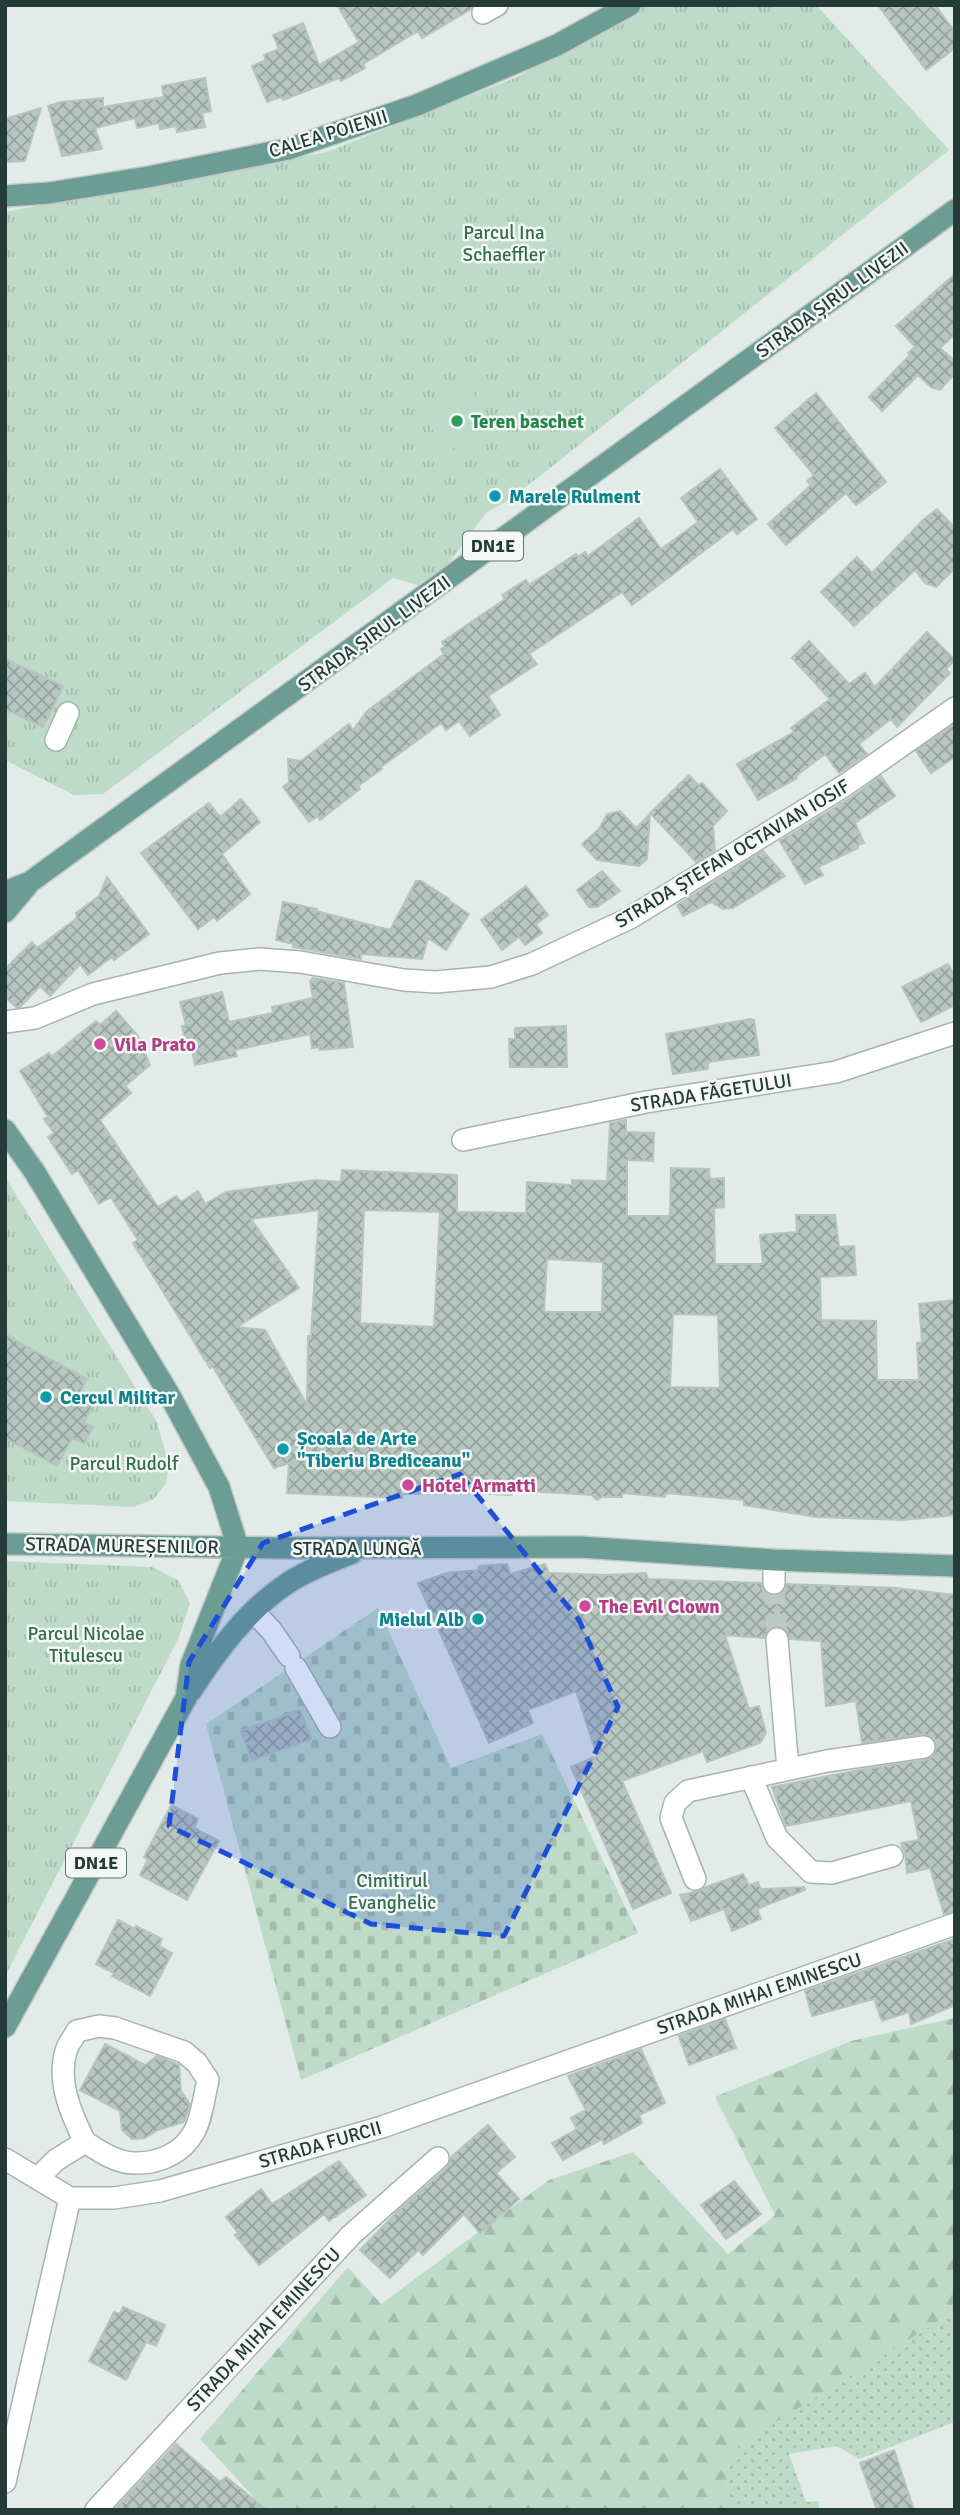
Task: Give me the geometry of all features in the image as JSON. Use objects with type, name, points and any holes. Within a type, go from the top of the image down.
[{"type":"main road","name":"CALEA POIENII","points":[[5,196],[49,193],[148,177],[288,149],[416,105],[557,45],[630,5]]},
{"type":"main road","name":"STRADA ȘIRUL LIVEZII","points":[[5,892],[30,882],[955,210]]},
{"type":"main road","name":"STRADA ȘIRUL LIVEZII","points":[[5,912],[30,882]]},
{"type":"main road","points":[[5,1130],[34,1171],[169,1394],[219,1487],[238,1547]]},
{"type":"main road","name":"STRADA MUREȘENILOR","points":[[5,1544],[238,1547]]},
{"type":"main road","name":"STRADA LUNGĂ","points":[[238,1547],[580,1547],[774,1560],[955,1566]]},
{"type":"main road","name":"DN1E","points":[[5,2027],[186,1698],[191,1665],[238,1547]]},
{"type":"main road","points":[[186,1698],[225,1643],[254,1612],[287,1583],[363,1548]]},
{"type":"street","name":"STRADA ȘTEFAN OCTAVIAN IOSIF","points":[[5,1022],[35,1018],[93,994],[220,963],[260,959],[300,962],[404,980],[436,982],[491,977],[532,964],[630,918],[847,784],[955,708]]},
{"type":"street","points":[[55,740],[68,713]]},
{"type":"street","name":"STRADA FĂGETULUI","points":[[463,1140],[646,1102],[836,1072],[955,1033]]},
{"type":"street","points":[[774,1560],[774,1583]]},
{"type":"street","points":[[254,1612],[271,1630],[293,1662],[330,1727]]},
{"type":"street","points":[[778,1639],[788,1769]]},
{"type":"street","points":[[695,1879],[671,1818],[675,1803],[688,1791],[827,1761],[925,1747]]},
{"type":"street","points":[[751,1777],[777,1839],[811,1872],[832,1873],[892,1856]]},
{"type":"street","name":"STRADA MIHAI EMINESCU","points":[[564,2063],[955,1924]]},
{"type":"street","points":[[99,2026],[115,2028],[184,2052],[197,2063],[208,2080],[195,2132],[179,2151],[158,2161],[133,2164],[105,2155],[85,2142],[76,2125],[63,2084],[66,2049],[77,2031],[99,2026]]},
{"type":"street","name":"STRADA FURCII","points":[[70,2199],[114,2198],[160,2191],[382,2127],[564,2063]]},
{"type":"street","points":[[38,2178],[56,2160],[85,2142]]},
{"type":"street","name":"STRADA MIHAI EMINESCU","points":[[96,2510],[351,2235],[438,2158]]},
{"type":"street","points":[[5,2159],[70,2199],[5,2482]]},
{"type":"highlighted area","points":[[460,1474],[579,1620],[618,1707],[504,1936],[371,1924],[169,1826],[189,1662],[263,1543]]},
{"type":"green space","name":"Parcul Ina Schaeffler","points":[[644,5],[816,5],[949,150],[545,472],[507,501],[486,513],[449,563],[418,585],[393,578],[103,794],[74,795],[5,760],[5,709],[43,727],[63,686],[5,659],[5,212],[326,152],[515,78]]},
{"type":"green space","name":"Teren baschet","points":[[472,389],[490,434],[442,453],[424,408]]},
{"type":"green space","name":"Parcul Rudolf","points":[[5,1177],[157,1422],[169,1466],[166,1483],[154,1499],[134,1507],[5,1501],[5,1438],[57,1466],[72,1438],[84,1444],[93,1427],[84,1422],[80,1393],[87,1379],[5,1335]]},
{"type":"green space","name":"Parcul Nicolae Titulescu","points":[[5,1561],[152,1567],[178,1580],[190,1603],[178,1639],[5,1976]]},
{"type":"green space","name":"Cimitirul Evanghelic","points":[[378,1608],[451,1768],[542,1734],[638,1933],[301,2080],[206,1724]]},
{"type":"green space","points":[[955,2018],[955,2311],[739,2445],[727,2470],[725,2510],[259,2510],[260,2504],[200,2439],[348,2267],[381,2304],[549,2180],[633,2152],[728,2254],[775,2215],[715,2097],[851,2041]]},
{"type":"green space","points":[[955,2311],[955,2422],[859,2459],[837,2446],[789,2454],[806,2502],[819,2501],[819,2510],[725,2510],[727,2470],[739,2445]]},
{"type":"building","points":[[337,5],[473,5],[471,9],[422,38],[418,31],[363,64],[365,68],[341,81],[339,78],[283,100],[281,97],[267,102],[252,66],[266,60],[264,55],[279,49],[273,35],[303,23],[319,65],[359,42]]},
{"type":"building","points":[[878,5],[935,5],[955,32],[955,48],[926,70]]},
{"type":"building","points":[[205,78],[211,111],[202,113],[205,127],[177,132],[176,126],[160,129],[159,123],[137,128],[135,118],[95,128],[102,149],[62,156],[48,106],[103,98],[103,107],[164,97],[162,86]]},
{"type":"building","points":[[41,108],[25,161],[5,162],[5,119]]},
{"type":"building","points":[[955,274],[955,334],[940,348],[955,361],[955,373],[940,390],[931,387],[918,375],[882,411],[869,397],[915,347],[896,326]]},
{"type":"building","points":[[816,393],[886,482],[856,505],[846,493],[786,545],[768,524],[811,485],[807,481],[814,475],[775,428]]},
{"type":"building","points":[[720,469],[757,519],[737,534],[733,529],[632,605],[622,592],[529,654],[537,664],[488,696],[500,715],[470,736],[459,721],[446,730],[441,723],[381,767],[382,769],[358,786],[360,789],[320,820],[318,816],[309,822],[283,787],[289,782],[288,759],[301,761],[349,724],[353,730],[367,711],[444,654],[441,649],[445,647],[442,642],[505,599],[502,595],[526,580],[529,585],[576,554],[578,557],[585,552],[588,556],[639,518],[661,549],[698,522],[681,498]]},
{"type":"building","points":[[937,509],[955,528],[955,568],[936,587],[925,583],[915,570],[854,626],[821,592],[857,557],[872,573]]},
{"type":"building","points":[[927,632],[955,660],[946,669],[950,673],[897,727],[891,719],[859,744],[867,754],[839,773],[825,754],[796,776],[797,778],[758,800],[737,764],[794,732],[791,728],[830,699],[792,658],[809,641],[849,684],[865,673],[875,687]]},
{"type":"building","points":[[5,659],[63,686],[43,727],[5,709]]},
{"type":"building","points":[[955,724],[955,757],[931,773],[916,751]]},
{"type":"building","points":[[689,775],[698,785],[702,783],[727,811],[713,826],[715,850],[696,862],[650,813]]},
{"type":"building","points":[[881,776],[895,796],[855,823],[864,843],[818,867],[823,875],[805,884],[780,841]]},
{"type":"building","points":[[241,799],[260,822],[222,854],[250,894],[217,921],[214,917],[198,929],[141,853],[209,803],[220,817]]},
{"type":"building","points":[[620,811],[636,828],[650,814],[647,859],[639,866],[597,860],[582,844],[599,829],[607,814]]},
{"type":"building","points":[[763,851],[785,876],[733,908],[723,909],[711,902],[683,916],[677,905]]},
{"type":"building","points":[[602,871],[620,891],[597,907],[589,907],[577,890]]},
{"type":"building","points":[[107,877],[149,934],[88,975],[80,964],[50,996],[40,986],[20,1007],[16,1007],[5,997],[5,969],[32,942],[37,948],[77,918],[76,913],[99,896]]},
{"type":"building","points":[[416,881],[421,881],[469,914],[446,950],[428,938],[422,959],[361,954],[361,959],[293,947],[294,944],[276,940],[283,902],[390,930]]},
{"type":"building","points":[[526,886],[548,915],[536,924],[542,933],[525,945],[519,937],[502,950],[481,920]]},
{"type":"building","points":[[948,964],[955,976],[955,1005],[921,1022],[902,987]]},
{"type":"building","points":[[313,978],[344,983],[353,1047],[319,1050],[319,1047],[312,1048],[310,1034],[235,1050],[237,1056],[195,1065],[191,1046],[186,1047],[182,1026],[186,1025],[180,1002],[222,992],[229,1022],[273,1013],[272,1007],[313,998],[310,981]]},
{"type":"building","points":[[116,1011],[138,1036],[150,1065],[125,1086],[131,1093],[100,1120],[158,1207],[176,1196],[181,1202],[198,1191],[205,1204],[226,1192],[316,1180],[341,1182],[342,1170],[457,1175],[457,1212],[526,1213],[527,1182],[572,1185],[572,1180],[607,1181],[610,1123],[626,1120],[626,1132],[654,1133],[653,1161],[627,1160],[627,1216],[670,1216],[671,1168],[709,1169],[710,1179],[724,1178],[724,1207],[714,1208],[715,1264],[763,1264],[760,1235],[797,1232],[796,1215],[835,1215],[839,1247],[854,1246],[856,1275],[820,1277],[821,1320],[876,1321],[877,1380],[919,1380],[917,1343],[922,1342],[919,1304],[955,1300],[955,1515],[903,1520],[816,1517],[744,1505],[744,1500],[666,1493],[665,1497],[622,1493],[622,1497],[602,1497],[597,1500],[592,1495],[512,1490],[512,1495],[402,1494],[402,1498],[287,1493],[289,1463],[274,1468],[133,1243],[138,1240],[111,1197],[99,1204],[78,1170],[72,1174],[48,1137],[54,1133],[44,1119],[48,1117],[20,1071],[49,1053],[51,1057],[96,1021],[100,1025]],"holes":[[[319,1210],[311,1336],[308,1336],[307,1405],[265,1330],[237,1327],[299,1288],[251,1219]],[[364,1210],[440,1212],[434,1327],[360,1323]],[[547,1259],[603,1262],[602,1312],[544,1312]],[[673,1314],[718,1315],[720,1388],[670,1387]]]},
{"type":"building","points":[[754,1020],[759,1055],[708,1062],[708,1069],[673,1074],[666,1034]]},
{"type":"building","points":[[566,1026],[567,1067],[510,1067],[509,1039],[515,1039],[515,1028]]},
{"type":"building","name":"Cercul Militar","points":[[5,1335],[87,1379],[80,1393],[95,1401],[84,1422],[93,1427],[84,1444],[72,1438],[57,1466],[5,1438]]},
{"type":"building","points":[[507,1564],[510,1574],[545,1564],[549,1573],[646,1573],[648,1579],[761,1583],[763,1590],[773,1596],[781,1594],[787,1584],[896,1588],[955,1595],[955,1911],[944,1914],[930,1868],[907,1873],[901,1843],[919,1840],[911,1801],[786,1826],[772,1787],[926,1760],[933,1757],[937,1746],[934,1738],[923,1734],[862,1743],[856,1701],[826,1706],[821,1641],[790,1639],[787,1631],[777,1626],[769,1629],[764,1638],[725,1635],[749,1709],[759,1706],[766,1733],[760,1743],[707,1762],[703,1751],[622,1781],[671,1893],[633,1909],[571,1767],[597,1756],[576,1691],[528,1710],[533,1723],[489,1743],[418,1583],[447,1573],[478,1570],[479,1566]]},
{"type":"building","points":[[300,1710],[311,1739],[252,1760],[241,1731]]},
{"type":"building","points":[[171,1805],[198,1819],[194,1828],[219,1841],[187,1900],[140,1875],[148,1859],[144,1857]]},
{"type":"building","points":[[743,1874],[749,1885],[758,1882],[761,1889],[804,1887],[805,1890],[757,1909],[761,1919],[732,1931],[724,1909],[691,1921],[680,1895],[699,1891]]},
{"type":"building","points":[[118,1920],[162,1939],[159,1946],[172,1953],[150,1996],[112,1976],[114,1973],[96,1964]]},
{"type":"building","points":[[955,1939],[955,2005],[911,2024],[909,2012],[882,2021],[874,1999],[812,2016],[805,1991]]},
{"type":"building","points":[[725,2019],[736,2048],[689,2065],[679,2036]]},
{"type":"building","points":[[105,2044],[145,2065],[157,2056],[179,2065],[181,2091],[190,2104],[184,2122],[158,2130],[145,2138],[132,2139],[122,2130],[120,2111],[80,2090]]},
{"type":"building","points":[[641,2049],[665,2103],[639,2115],[642,2123],[604,2144],[602,2139],[563,2160],[552,2143],[577,2129],[571,2118],[586,2110],[568,2076]]},
{"type":"building","points":[[488,2125],[515,2157],[496,2173],[519,2199],[480,2233],[464,2214],[423,2255],[418,2250],[390,2278],[360,2250],[397,2212],[447,2168],[452,2156]]},
{"type":"building","points":[[339,2161],[366,2195],[329,2221],[324,2214],[259,2265],[235,2235],[238,2233],[226,2217],[261,2189],[272,2204]]},
{"type":"building","points":[[734,2181],[761,2214],[726,2239],[701,2205]]},
{"type":"building","points":[[123,2307],[165,2325],[156,2346],[146,2342],[126,2380],[89,2361],[114,2312],[120,2314]]},
{"type":"building","points":[[176,2444],[220,2482],[226,2477],[267,2510],[114,2510]]},
{"type":"building","points":[[894,2450],[914,2510],[877,2510],[860,2463]]},
{"type":"tunnel","points":[[774,1583],[777,1639]]},
{"type":"place","name":"Teren baschet","points":[[457,421]]},
{"type":"place","name":"Marele Rulment","points":[[495,496]]},
{"type":"place","name":"Vila Prato","points":[[100,1044]]},
{"type":"place","name":"Cercul Militar","points":[[46,1397]]},
{"type":"place","name":"Școala de Arte \"Tiberiu Brediceanu\"","points":[[283,1449]]},
{"type":"place","name":"Hotel Armatti","points":[[408,1485]]},
{"type":"place","name":"The Evil Clown","points":[[585,1606]]},
{"type":"place","name":"Mielul Alb","points":[[478,1619]]}]
